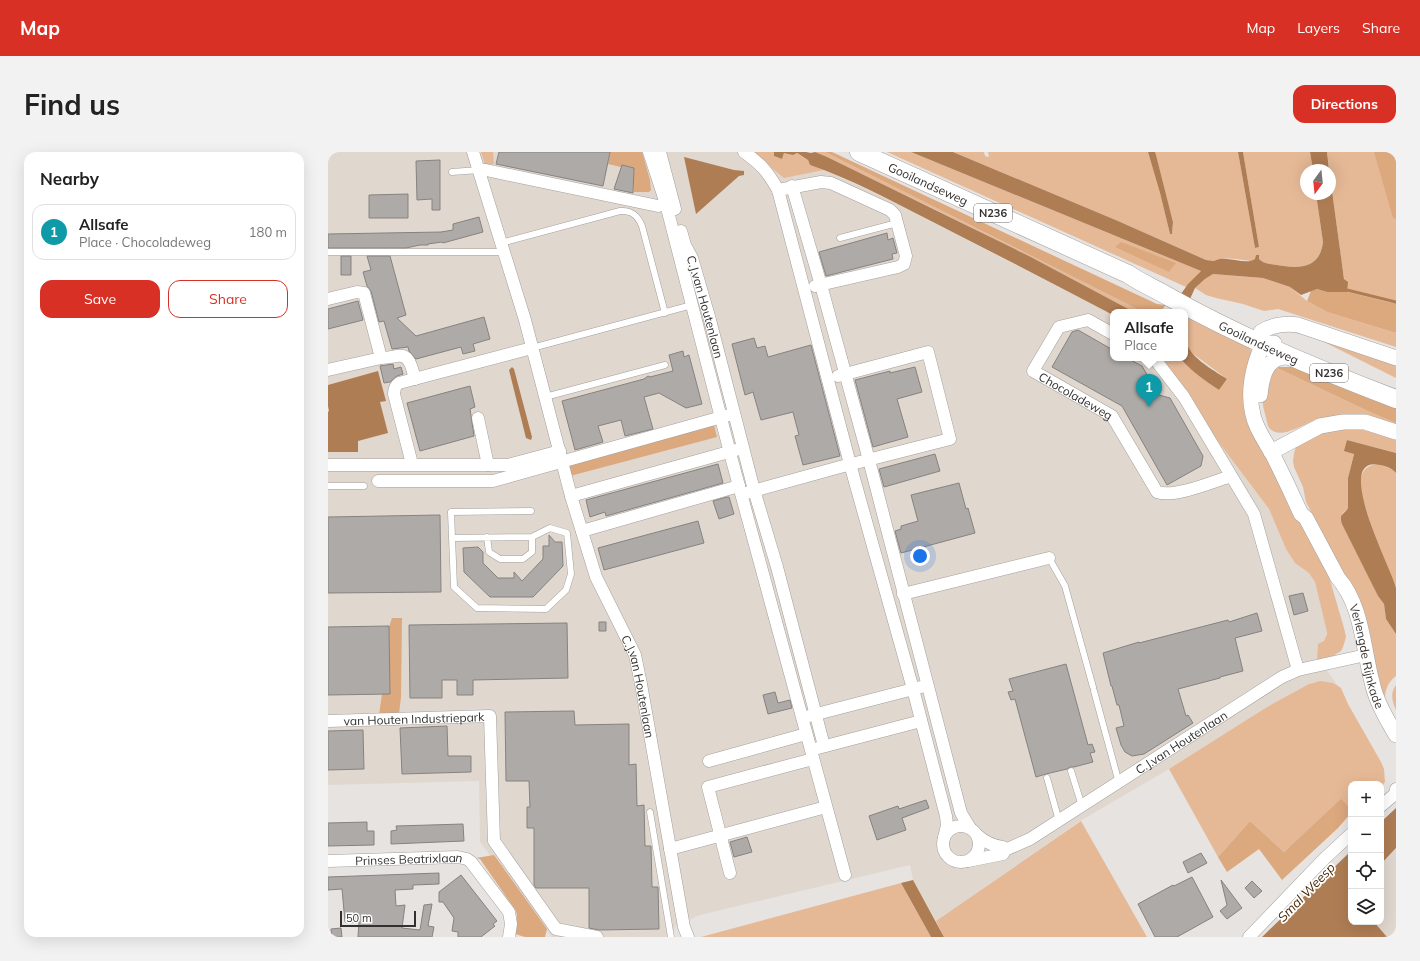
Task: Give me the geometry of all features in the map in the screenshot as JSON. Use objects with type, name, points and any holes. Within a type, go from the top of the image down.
[{"type":"main road","name":"Gooilandseweg","points":[[859,152],[1128,274],[1140,276],[1170,294],[1262,338],[1342,379],[1396,398]]},
{"type":"main road","name":"Gooilandseweg","points":[[1289,352],[1396,391]]},
{"type":"street","name":"C.J.van Houtenlaan","points":[[473,152],[483,170],[502,247],[546,397],[571,496],[596,577],[635,656],[684,927],[688,937]]},
{"type":"street","name":"C.J.van Houtenlaan","points":[[649,152],[696,271],[824,746]]},
{"type":"street","name":"C.J.van Houtenlaan","points":[[660,152],[669,203],[692,305],[722,417],[730,453],[844,875]]},
{"type":"street","points":[[744,152],[758,161],[769,174],[778,190],[827,379],[913,689],[946,816],[947,824],[944,838],[944,848],[949,857],[958,861],[968,861],[976,855],[979,845],[974,832],[960,814],[928,686],[845,374],[792,186]]},
{"type":"street","points":[[483,170],[658,206],[669,203]]},
{"type":"street","points":[[778,190],[792,186],[821,182],[831,183],[890,210],[895,215],[906,256],[904,264],[898,267],[804,289]]},
{"type":"street","points":[[328,299],[357,292],[364,293],[381,358]]},
{"type":"street","name":"Chocoladeweg","points":[[1110,332],[1088,320],[1059,327],[1033,372],[1112,416],[1157,492],[1163,494],[1174,494],[1231,476]]},
{"type":"street","points":[[1262,338],[1265,329],[1286,324],[1298,325],[1396,358]]},
{"type":"street","name":"Verlengde Rijnkade","points":[[1262,338],[1253,370],[1251,404],[1253,416],[1261,435],[1274,450]]},
{"type":"street","points":[[412,464],[394,391],[399,383],[532,348]]},
{"type":"street","points":[[582,531],[740,490],[754,490],[950,439],[928,352],[827,379]]},
{"type":"street","name":"Verlengde Rijnkade","points":[[1289,352],[1275,360],[1264,372],[1259,397],[1260,410],[1274,450],[1301,514],[1306,518],[1338,578],[1338,588],[1375,695],[1396,735]]},
{"type":"street","points":[[328,370],[398,355],[405,357],[411,363],[414,379]]},
{"type":"street","points":[[1156,361],[1184,397],[1254,514],[1298,670]]},
{"type":"street","points":[[328,465],[508,465],[561,457],[734,414]]},
{"type":"street","points":[[478,418],[488,465]]},
{"type":"street","points":[[1274,450],[1320,426],[1343,422],[1365,422],[1396,432]]},
{"type":"street","points":[[571,496],[730,453],[743,447]]},
{"type":"street","points":[[378,481],[493,481],[561,457]]},
{"type":"street","points":[[751,528],[764,525]]},
{"type":"street","points":[[903,594],[1049,558]]},
{"type":"street","points":[[762,571],[776,567]]},
{"type":"street","points":[[775,620],[789,616]]},
{"type":"street","name":"C.J.van Houtenlaan","points":[[968,861],[1003,854],[1005,850],[1030,839],[1282,677],[1298,670],[1362,656]]},
{"type":"street","name":"Verlengde Rijnkade","points":[[1362,656],[1360,681],[1366,698],[1381,725],[1396,746]]},
{"type":"street","points":[[802,718],[928,686]]},
{"type":"street","name":"van Houten Industriepark","points":[[328,721],[490,716],[494,842],[556,929],[597,937]]},
{"type":"street","points":[[730,873],[708,787],[812,754],[824,746],[921,721]]},
{"type":"street","points":[[709,761],[806,734]]},
{"type":"street","points":[[1384,803],[1394,794],[1396,789]]},
{"type":"street","points":[[670,849],[826,807]]},
{"type":"street","points":[[944,838],[947,833],[955,827],[960,826],[974,832],[994,846],[1002,847],[1005,850]]},
{"type":"street","points":[[1249,937],[1324,858],[1348,837]]},
{"type":"street","name":"Prinses Beatrixlaan","points":[[328,860],[467,858],[509,912],[511,924],[509,937]]},
{"type":"lane","points":[[452,172],[483,170]]},
{"type":"lane","points":[[328,252],[502,247],[620,211],[630,212],[639,218],[642,226],[665,313]]},
{"type":"lane","points":[[840,238],[897,223]]},
{"type":"lane","points":[[532,348],[692,305]]},
{"type":"lane","points":[[546,397],[665,365]]},
{"type":"lane","points":[[328,486],[364,486]]},
{"type":"lane","points":[[452,538],[532,537],[550,528],[567,533],[571,574],[566,590],[546,609],[477,608],[454,586],[452,538],[452,512],[530,511]]},
{"type":"lane","points":[[487,537],[489,552],[500,559],[523,559],[532,552],[532,537]]},
{"type":"lane","points":[[1049,558],[1065,586],[1119,782]]},
{"type":"lane","points":[[1071,771],[1082,806]]},
{"type":"lane","points":[[1047,778],[1059,821]]},
{"type":"lane","points":[[650,812],[671,937]]},
{"type":"shaded area","points":[[328,152],[760,152],[824,170],[884,197],[1110,313],[1110,361],[1162,361],[1171,379],[1269,509],[1286,549],[1295,562],[1310,573],[1315,582],[1326,628],[1326,637],[1318,658],[1338,686],[1333,683],[1314,682],[1267,707],[1176,765],[1080,821],[936,921],[913,880],[910,865],[700,915],[676,926],[670,937],[552,937],[480,842],[479,781],[328,785]]},
{"type":"shaded area","points":[[481,152],[493,152],[494,164],[485,165]]},
{"type":"shaded area","points":[[610,152],[642,152],[650,180],[651,190],[649,192],[634,192],[634,170],[608,164]]},
{"type":"shaded area","points":[[752,152],[774,152],[774,156],[782,159],[784,153],[796,153],[808,160],[810,165],[824,170],[784,178]]},
{"type":"shaded area","points":[[774,152],[815,152],[827,157],[1029,256],[1128,309],[1110,309],[1110,313],[855,183],[810,165],[808,160],[797,153],[793,155],[784,153],[782,159],[774,156]]},
{"type":"shaded area","points":[[815,152],[825,152],[1137,309],[1128,309],[1029,256]]},
{"type":"shaded area","points":[[825,152],[832,152],[1157,304],[1166,305],[1163,309],[1137,309]]},
{"type":"shaded area","points":[[887,152],[911,152],[1201,271],[1186,287]]},
{"type":"shaded area","points":[[911,152],[953,152],[1118,221],[1206,260],[1214,261],[1224,259],[1251,261],[1255,259],[1256,255],[1259,255],[1259,259],[1265,263],[1285,266],[1300,267],[1313,262],[1318,258],[1323,242],[1317,200],[1333,200],[1344,279],[1348,282],[1347,292],[1327,292],[1317,289],[1301,295],[1290,287],[1263,278],[1213,274],[1195,288],[1185,309],[1175,309],[1181,294],[1188,284],[1201,271]]},
{"type":"shaded area","points":[[953,152],[984,152],[985,156],[989,157],[988,152],[1148,152],[1170,234],[1172,234],[1173,222],[1155,152],[1238,152],[1255,248],[1259,247],[1243,152],[1310,152],[1312,164],[1300,164],[1300,200],[1317,200],[1323,242],[1318,258],[1307,265],[1300,267],[1267,264],[1259,259],[1259,255],[1254,261],[1222,259],[1214,261],[1206,260],[1118,221]]},
{"type":"shaded area","points":[[1148,152],[1155,152],[1156,155],[1173,222],[1172,234],[1170,234]]},
{"type":"shaded area","points":[[1238,152],[1243,152],[1259,247],[1255,248]]},
{"type":"shaded area","points":[[1310,152],[1327,152],[1328,164],[1312,164]]},
{"type":"shaded area","points":[[1327,152],[1396,152],[1396,308],[1347,295],[1333,200],[1336,200],[1336,164],[1329,164]]},
{"type":"shaded area","points":[[1374,152],[1395,152],[1396,154],[1396,219],[1393,218]]},
{"type":"shaded area","points":[[684,157],[734,170],[744,171],[744,175],[739,176],[696,214]]},
{"type":"shaded area","points":[[1121,242],[1176,263],[1169,272],[1115,247]]},
{"type":"shaded area","points":[[1213,274],[1263,278],[1290,287],[1307,301],[1327,312],[1396,333],[1396,347],[1278,309],[1264,311],[1243,304],[1216,298],[1206,295],[1195,288]]},
{"type":"shaded area","points":[[1317,289],[1327,292],[1347,292],[1390,303],[1396,301],[1396,333],[1327,312],[1307,301],[1311,291]]},
{"type":"shaded area","points":[[1188,314],[1247,341],[1251,351],[1263,452],[1326,569],[1344,628],[1346,637],[1343,647],[1341,651],[1333,656],[1317,660],[1318,644],[1324,641],[1327,634],[1315,582],[1309,573],[1295,563],[1286,549],[1269,509],[1171,379],[1162,363],[1162,361],[1183,361],[1198,376],[1219,390],[1227,379],[1192,353],[1188,348]]},
{"type":"shaded area","points":[[1293,328],[1396,363],[1396,378],[1316,338],[1287,330]]},
{"type":"shaded area","points":[[1188,346],[1196,357],[1208,367],[1227,379],[1219,390],[1198,376],[1183,361],[1188,361]]},
{"type":"shaded area","points":[[512,367],[514,369],[532,437],[531,440],[526,438],[509,370]]},
{"type":"shaded area","points":[[1293,367],[1396,407],[1396,423],[1277,368]]},
{"type":"shaded area","points":[[1277,368],[1396,423],[1396,428],[1358,419],[1330,417],[1315,420],[1285,432],[1279,433],[1273,431],[1268,426],[1263,406],[1263,394],[1273,369]]},
{"type":"shaded area","points":[[378,371],[386,401],[380,402],[388,433],[358,441],[358,452],[328,452],[328,385]]},
{"type":"shaded area","points":[[714,425],[717,437],[570,476],[568,466]]},
{"type":"shaded area","points":[[1344,429],[1371,431],[1396,438],[1396,453],[1347,440],[1354,453],[1348,478],[1348,508],[1342,514],[1378,596],[1384,604],[1386,619],[1396,634],[1396,676],[1392,679],[1388,686],[1385,694],[1384,707],[1348,584],[1306,502],[1303,487],[1294,467],[1293,461],[1296,447],[1303,440],[1329,431]]},
{"type":"shaded area","points":[[1347,440],[1396,453],[1396,473],[1382,465],[1366,467],[1361,478],[1368,517],[1396,588],[1396,634],[1386,619],[1384,604],[1378,596],[1342,524],[1341,516],[1348,508],[1348,478],[1354,454],[1344,451]]},
{"type":"shaded area","points":[[1377,464],[1393,469],[1396,473],[1396,587],[1374,531],[1360,488],[1360,479],[1363,472],[1369,466]]},
{"type":"shaded area","points":[[392,618],[402,618],[401,697],[399,714],[379,715],[382,694],[390,694],[389,627]]},
{"type":"shaded area","points":[[1320,681],[1333,683],[1341,688],[1348,704],[1381,762],[1384,769],[1385,782],[1384,783],[1384,781],[1348,781],[1348,806],[1341,800],[1284,852],[1250,821],[1218,857],[1169,769],[1267,707],[1309,684]]},
{"type":"shaded area","points":[[1396,685],[1396,710],[1392,697]]},
{"type":"shaded area","points":[[1341,799],[1348,806],[1348,816],[1338,828],[1282,880],[1259,849],[1227,872],[1218,857],[1250,821],[1284,852]]},
{"type":"shaded area","points":[[1396,808],[1396,848],[1384,861],[1384,853],[1384,819]]},
{"type":"shaded area","points":[[1081,821],[1147,937],[944,937],[936,921]]},
{"type":"shaded area","points":[[1396,849],[1396,937],[1387,937],[1377,925],[1384,925],[1384,861]]},
{"type":"shaded area","points":[[1348,854],[1348,925],[1377,925],[1387,937],[1262,937]]},
{"type":"shaded area","points":[[494,855],[547,929],[545,937],[525,937],[515,934],[517,916],[516,911],[480,859],[476,858]]},
{"type":"shaded area","points":[[913,880],[944,937],[931,937],[901,883]]},
{"type":"shaded area","points":[[901,883],[931,937],[701,937]]},
{"type":"building","points":[[499,152],[610,152],[603,186],[496,164]]},
{"type":"building","points":[[440,160],[440,210],[432,210],[432,199],[417,200],[416,161]]},
{"type":"building","points":[[622,165],[634,168],[633,193],[614,189]]},
{"type":"building","points":[[408,194],[408,218],[369,218],[369,195]]},
{"type":"building","points":[[479,217],[483,232],[443,243],[406,248],[328,248],[328,234],[441,232],[453,230],[453,224]]},
{"type":"building","points":[[887,233],[888,240],[893,238],[897,253],[892,254],[893,259],[826,276],[819,252]]},
{"type":"building","points":[[341,256],[351,256],[351,275],[341,275]]},
{"type":"building","points":[[367,256],[390,256],[406,315],[397,318],[416,336],[484,317],[490,339],[473,344],[475,351],[463,354],[461,347],[416,359],[409,351],[408,347],[392,349],[384,321],[379,322],[371,291],[367,286],[363,272],[371,270]]},
{"type":"building","points":[[358,301],[363,320],[328,329],[328,309]]},
{"type":"building","points":[[1078,330],[1110,348],[1110,361],[1133,361],[1142,366],[1159,395],[1170,398],[1203,456],[1201,466],[1167,485],[1122,406],[1052,367],[1072,332]]},
{"type":"building","points":[[754,338],[757,348],[765,346],[768,357],[811,345],[840,456],[803,465],[795,436],[799,435],[793,412],[761,420],[753,392],[745,395],[732,344]]},
{"type":"building","points":[[683,351],[684,357],[689,355],[702,404],[686,408],[659,393],[644,397],[653,429],[625,436],[621,420],[598,426],[603,442],[575,450],[562,401],[644,379],[648,376],[650,377],[673,371],[669,355]]},
{"type":"building","points":[[393,364],[394,369],[401,367],[403,374],[397,376],[390,382],[384,383],[380,366]]},
{"type":"building","points":[[915,367],[922,392],[897,399],[908,437],[873,447],[855,380],[890,371],[890,373]]},
{"type":"building","points":[[470,386],[475,407],[470,409],[474,436],[420,451],[407,403]]},
{"type":"building","points":[[935,454],[940,471],[884,487],[879,469]]},
{"type":"building","points":[[718,464],[723,483],[606,516],[605,512],[590,517],[586,500]]},
{"type":"building","points":[[959,483],[966,509],[968,508],[975,533],[901,553],[895,531],[901,529],[901,526],[918,521],[911,495]]},
{"type":"building","points":[[729,497],[734,514],[719,519],[713,501]]},
{"type":"building","points":[[440,515],[441,592],[328,593],[328,517]]},
{"type":"building","points":[[698,521],[704,543],[604,570],[598,548]]},
{"type":"building","points":[[549,535],[555,542],[562,542],[563,566],[533,597],[490,597],[464,572],[463,548],[478,547],[483,552],[483,563],[498,578],[514,578],[514,572],[522,581],[543,559],[543,546],[549,546]]},
{"type":"building","points":[[1303,593],[1308,611],[1294,615],[1289,596]]},
{"type":"building","points":[[1257,613],[1262,631],[1235,638],[1243,671],[1178,689],[1186,716],[1188,715],[1193,723],[1144,754],[1132,756],[1125,752],[1121,745],[1116,728],[1124,726],[1119,705],[1117,705],[1111,686],[1103,653],[1139,642],[1228,620],[1229,622]]},
{"type":"building","points":[[599,622],[606,622],[606,631],[599,631]]},
{"type":"building","points":[[567,623],[568,678],[473,680],[473,695],[457,695],[457,680],[442,680],[442,698],[410,698],[409,625]]},
{"type":"building","points":[[389,626],[390,694],[328,695],[328,627]]},
{"type":"building","points":[[1066,664],[1088,745],[1092,744],[1095,752],[1090,753],[1093,762],[1036,777],[1015,699],[1011,700],[1008,692],[1013,691],[1009,679]]},
{"type":"building","points":[[775,692],[778,703],[790,700],[792,708],[768,714],[763,695]]},
{"type":"building","points":[[574,711],[575,725],[629,724],[629,765],[636,764],[637,806],[644,805],[645,846],[651,846],[652,887],[658,887],[659,929],[599,930],[589,928],[589,888],[536,888],[534,885],[534,828],[527,828],[527,807],[530,807],[529,781],[506,781],[505,712]]},
{"type":"building","points":[[447,726],[448,756],[471,756],[471,772],[402,774],[400,728]]},
{"type":"building","points":[[363,730],[364,769],[328,770],[328,731]]},
{"type":"building","points":[[926,800],[929,808],[902,818],[906,830],[877,840],[869,816],[898,806],[899,809]]},
{"type":"building","points":[[367,822],[367,831],[374,831],[374,845],[328,846],[328,823]]},
{"type":"building","points":[[463,824],[464,841],[391,844],[391,831],[397,830],[396,826]]},
{"type":"building","points":[[747,837],[752,852],[734,857],[730,842]]},
{"type":"building","points":[[1201,853],[1207,863],[1188,873],[1183,862]]},
{"type":"building","points":[[439,873],[439,884],[413,885],[413,889],[395,890],[396,906],[405,905],[402,928],[420,930],[424,905],[432,904],[428,926],[434,927],[432,937],[358,937],[359,922],[345,922],[342,889],[328,890],[328,877]]},
{"type":"building","points":[[461,875],[497,921],[493,924],[495,926],[481,937],[458,937],[458,932],[452,931],[454,918],[443,902],[439,902],[439,892]]},
{"type":"building","points":[[1192,877],[1213,917],[1177,937],[1155,937],[1138,904],[1173,885],[1174,886]]},
{"type":"building","points":[[1221,880],[1242,908],[1227,919],[1220,911],[1227,905]]},
{"type":"building","points":[[1252,881],[1262,891],[1254,898],[1245,888]]},
{"type":"building","points":[[341,928],[342,937],[332,937],[331,929]]},
{"type":"waterway","points":[[1343,289],[1396,302]]},
{"type":"place","name":"Allsafe","points":[[1149,407]]},
{"type":"water label","name":"Smal Weesp","points":[[1306,892]]}]
